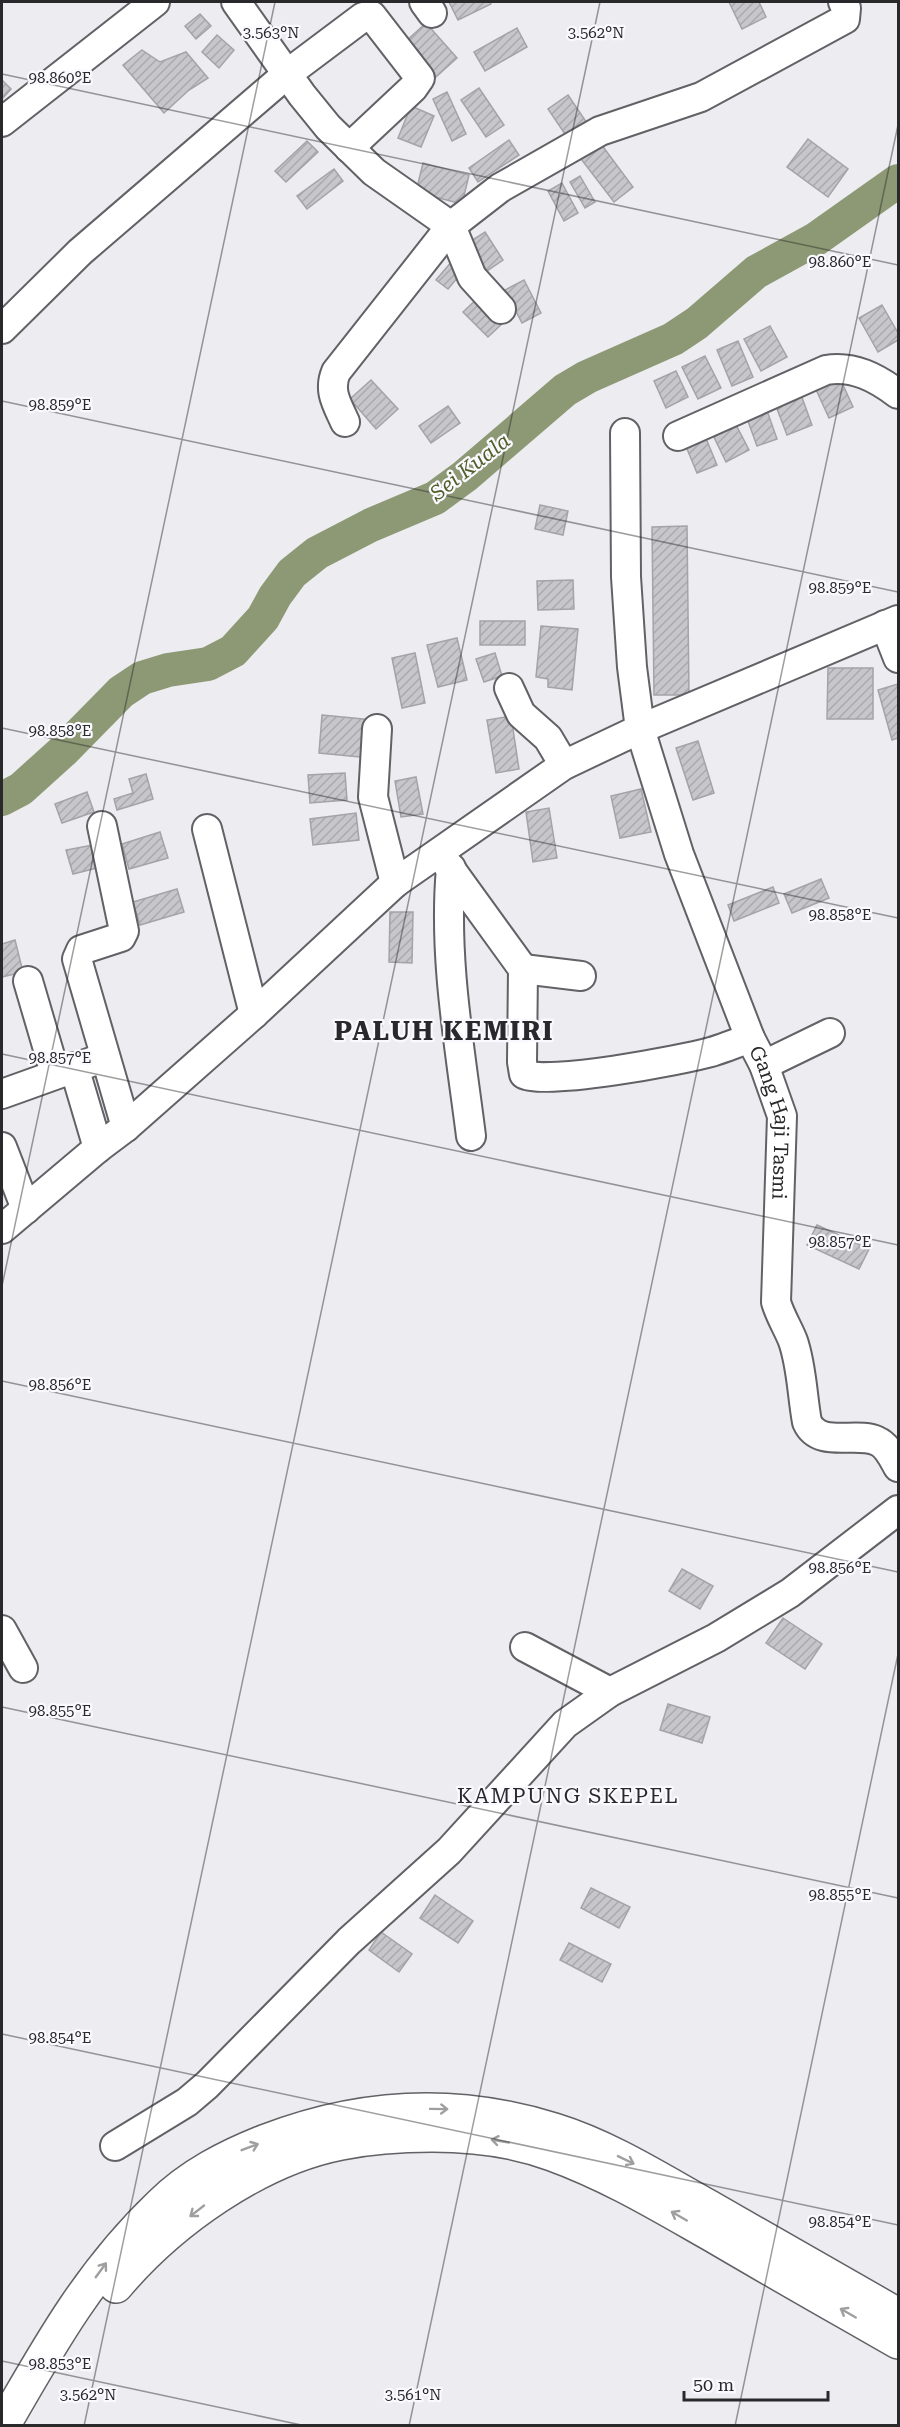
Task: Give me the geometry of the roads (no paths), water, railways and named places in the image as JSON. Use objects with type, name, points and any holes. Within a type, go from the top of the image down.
[{"type":"highway","points":[[3,2426],[59,2328],[110,2258],[160,2204],[188,2180],[240,2151],[305,2126],[345,2117],[405,2109],[453,2110],[506,2118],[555,2130],[626,2160],[898,2315]]},
{"type":"highway","points":[[27,2426],[54,2375],[94,2311],[139,2259],[200,2208],[251,2176],[303,2154],[340,2143],[403,2135],[452,2135],[500,2140],[551,2154],[619,2182],[898,2342]]},
{"type":"street","points":[[2,122],[155,2]]},
{"type":"street","points":[[236,2],[328,128],[374,172],[451,226],[472,277],[501,309]]},
{"type":"street","points":[[345,422],[332,393],[332,383],[336,372],[451,226],[500,188],[600,131],[701,97],[845,20],[846,8],[843,2]]},
{"type":"street","points":[[2,329],[80,252],[287,74],[363,17],[372,16],[420,78],[413,88],[349,148]]},
{"type":"street","points":[[678,436],[826,370],[838,368],[877,378],[898,394]]},
{"type":"street","name":"Gang Haji Tasmi","points":[[625,433],[626,577],[632,667],[640,729],[679,854],[750,1038],[764,1065],[782,1116],[776,1302],[792,1341],[800,1370],[807,1422],[810,1429],[819,1435],[877,1440],[892,1455],[898,1467]]},
{"type":"street","points":[[2,1229],[126,1127],[254,1014],[395,884],[445,861],[564,765],[640,729],[892,622],[898,658]]},
{"type":"street","points":[[509,688],[521,714],[548,738],[564,765]]},
{"type":"street","points":[[377,729],[377,751],[362,796],[395,884]]},
{"type":"street","points":[[102,826],[125,926],[121,937],[81,950],[77,959],[108,1056],[126,1127]]},
{"type":"street","points":[[207,829],[254,1014]]},
{"type":"street","points":[[445,861],[523,969],[522,1062],[524,1074],[531,1078],[634,1066],[710,1052],[750,1038]]},
{"type":"street","points":[[445,861],[455,1003],[471,1136]]},
{"type":"street","points":[[523,969],[581,976]]},
{"type":"street","points":[[28,981],[74,1067],[98,1148]]},
{"type":"street","points":[[764,1065],[830,1033]]},
{"type":"street","points":[[2,1094],[74,1067]]},
{"type":"street","points":[[2,1147],[26,1209]]},
{"type":"street","points":[[115,2146],[187,2102],[207,2085],[349,1941],[449,1851],[565,1724],[610,1692],[716,1638],[790,1593],[898,1510]]},
{"type":"street","points":[[2,1630],[23,1668]]},
{"type":"street","points":[[525,1647],[610,1692]]},
{"type":"waterway","name":"Sei Kuala","points":[[2,799],[21,789],[62,752],[121,692],[142,678],[168,670],[208,664],[233,651],[263,618],[275,596],[292,573],[317,553],[371,525],[435,498],[465,476],[565,390],[587,377],[673,339],[697,323],[756,272],[816,239],[898,181]]},
{"type":"district","name":"PALUH KEMIRI","points":[[444,1031]]},
{"type":"district","name":"KAMPUNG SKEPEL","points":[[568,1796]]}]
